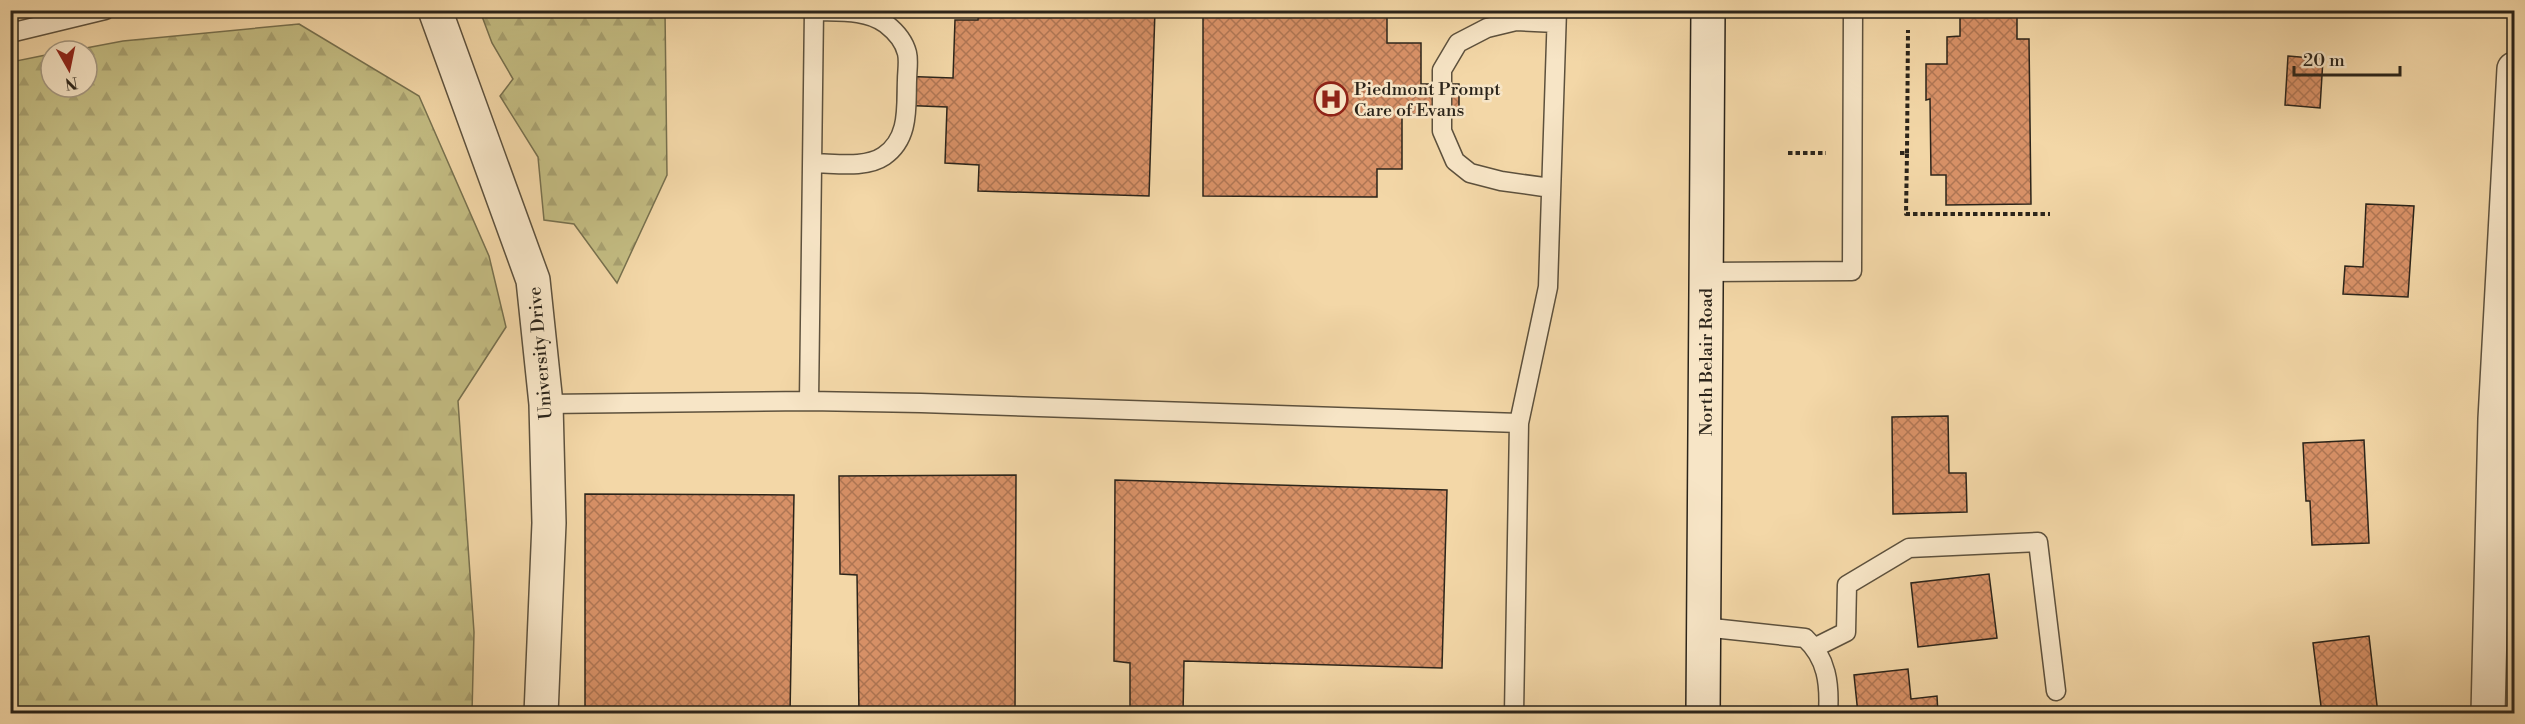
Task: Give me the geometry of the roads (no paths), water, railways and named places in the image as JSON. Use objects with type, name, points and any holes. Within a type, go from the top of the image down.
[{"type":"street","name":"University Drive","points":[[435,10],[533,280],[546,404],[549,523],[541,714]]},
{"type":"street","name":"North Belair Road","points":[[1703,714],[1708,10]]},
{"type":"street","points":[[2488,714],[2495,419],[2514,69]]},
{"type":"lane","points":[[10,33],[105,10]]},
{"type":"lane","points":[[1706,272],[1852,271],[1852,10]]},
{"type":"lane","points":[[809,401],[812,163],[814,11],[861,14],[884,22],[903,42],[907,54],[904,128],[893,148],[872,162],[812,163]]},
{"type":"lane","points":[[1514,714],[1519,423],[1548,287],[1551,188],[1556,17],[1516,21],[1486,28],[1458,42],[1442,70],[1442,131],[1455,161],[1470,173],[1501,181],[1551,188]]},
{"type":"lane","points":[[546,404],[809,401],[1519,423]]},
{"type":"lane","points":[[1816,647],[1846,632],[1847,585],[1909,548],[2038,542],[2056,691]]},
{"type":"lane","points":[[1703,627],[1805,638],[1816,647],[1824,663],[1827,678],[1828,714]]},
{"type":"place","name":"Piedmont Prompt Care of Evans","points":[[1331,99]]}]
